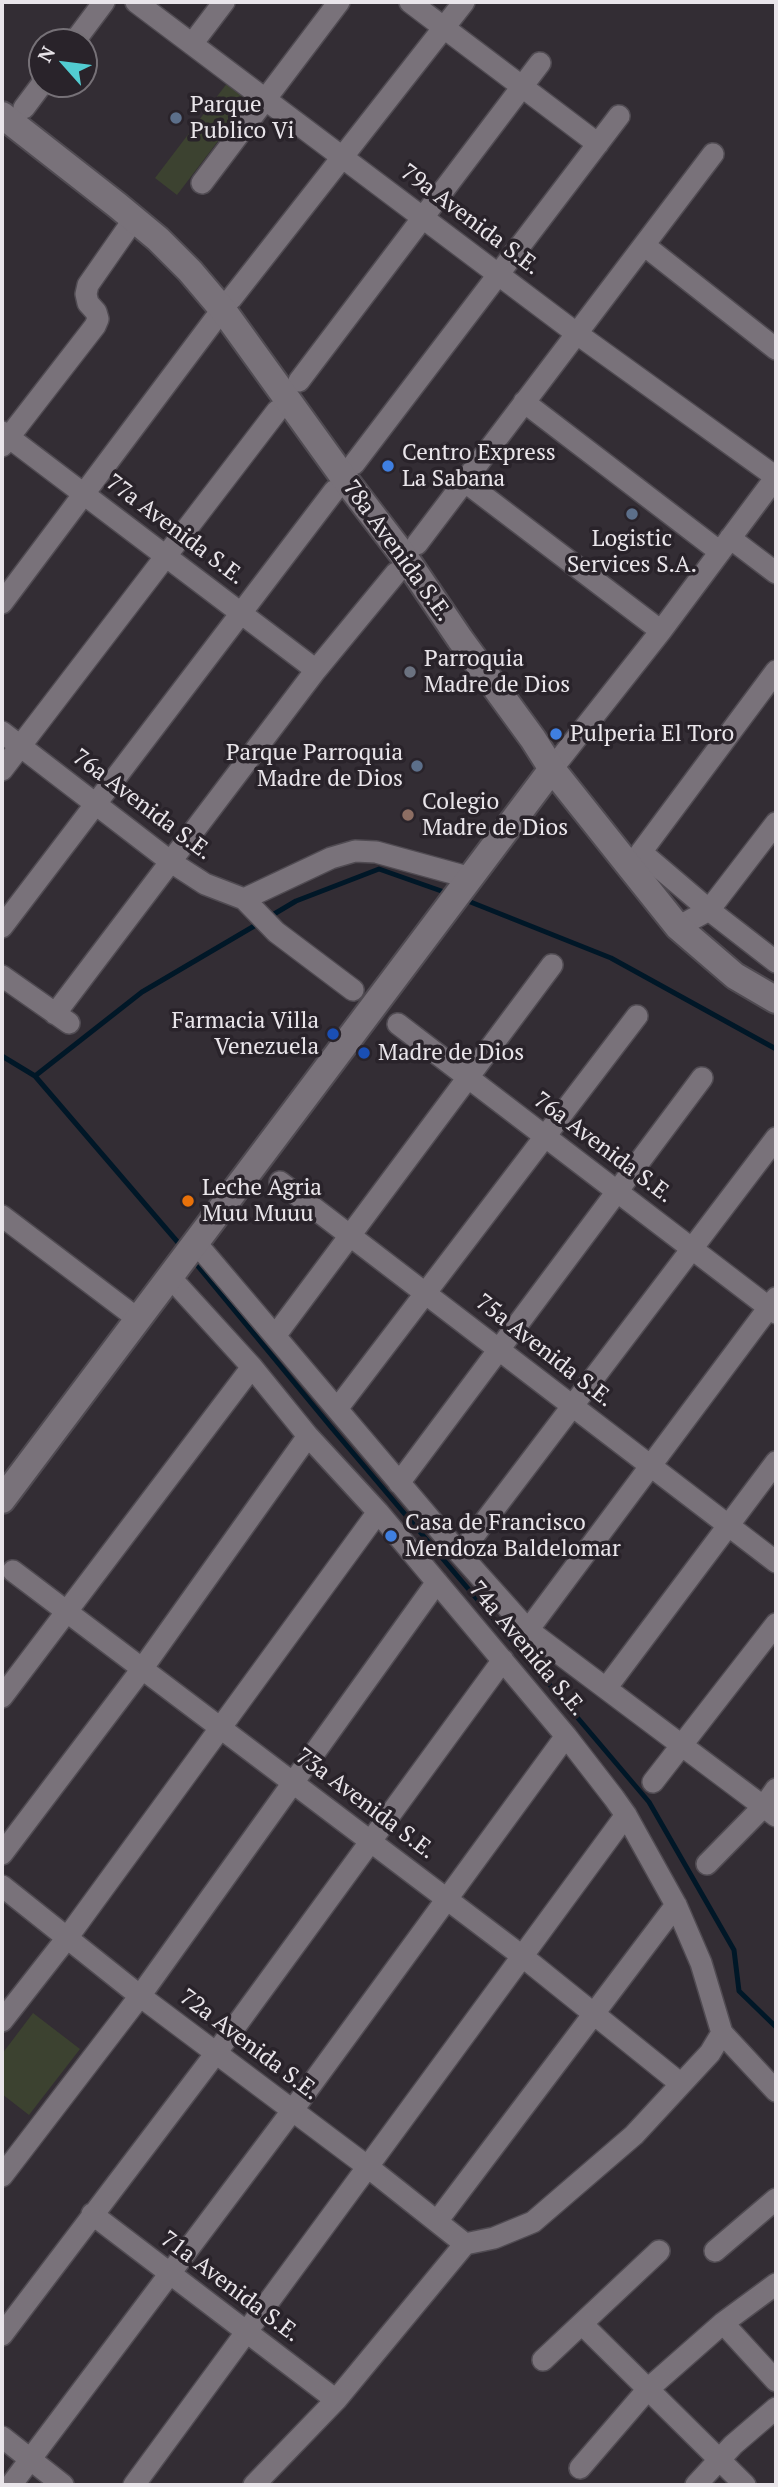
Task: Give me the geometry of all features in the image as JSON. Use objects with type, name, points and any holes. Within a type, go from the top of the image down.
[{"type":"street","points":[[84,28],[104,2]]},
{"type":"street","name":"79a Avenida S.E.","points":[[136,2],[576,333],[776,477]]},
{"type":"street","points":[[192,44],[225,2]]},
{"type":"street","points":[[202,183],[339,2]]},
{"type":"street","points":[[410,2],[598,144]]},
{"type":"street","points":[[231,299],[464,2]]},
{"type":"street","points":[[299,381],[421,216],[540,63]]},
{"type":"street","points":[[13,112],[28,98]]},
{"type":"street","name":"78a Avenida S.E.","points":[[13,112],[190,271],[223,310],[406,559],[552,769],[636,860],[678,926],[735,976],[776,1000]]},
{"type":"street","points":[[354,464],[619,116]]},
{"type":"street","points":[[417,544],[713,154]]},
{"type":"street","points":[[4,438],[95,326],[98,319],[88,303],[88,285],[134,219]]},
{"type":"street","points":[[644,245],[776,349]]},
{"type":"street","points":[[2,603],[215,319]]},
{"type":"street","points":[[524,402],[725,545],[776,573]]},
{"type":"street","points":[[2,770],[277,411]]},
{"type":"street","name":"77a Avenida S.E.","points":[[4,438],[84,494],[316,670]]},
{"type":"street","points":[[2,1500],[552,769],[661,631],[776,477]]},
{"type":"street","points":[[464,481],[661,631]]},
{"type":"street","points":[[2,927],[334,491]]},
{"type":"street","points":[[2,976],[62,1018],[171,862],[316,670],[396,573]]},
{"type":"street","points":[[776,671],[636,860],[776,962]]},
{"type":"street","name":"76a Avenida S.E.","points":[[2,732],[171,862],[205,884],[244,899],[276,932],[353,989]]},
{"type":"street","points":[[678,926],[709,911],[776,823]]},
{"type":"street","points":[[244,899],[331,858],[355,852],[376,852],[461,891]]},
{"type":"street","points":[[275,1336],[552,965]]},
{"type":"street","points":[[337,1409],[637,1016]]},
{"type":"street","name":"76a Avenida S.E.","points":[[398,1024],[692,1249],[774,1306]]},
{"type":"street","points":[[399,1483],[702,1078]]},
{"type":"street","points":[[460,1554],[776,1138]]},
{"type":"street","name":"75a Avenida S.E.","points":[[280,1182],[776,1562]]},
{"type":"street","points":[[2,1216],[138,1319]]},
{"type":"street","name":"74a Avenida S.E.","points":[[196,1243],[399,1483],[528,1630],[770,1811]]},
{"type":"street","name":"74a Avenida S.E.","points":[[170,1277],[378,1512],[566,1736],[626,1815],[676,1905],[701,1963],[722,2033]]},
{"type":"street","points":[[528,1630],[774,1306]]},
{"type":"street","points":[[2,1696],[252,1367]]},
{"type":"street","points":[[2,1854],[142,1668],[309,1436]]},
{"type":"street","points":[[607,1687],[776,1462]]},
{"type":"street","points":[[2,2021],[67,1938],[378,1512]]},
{"type":"street","name":"73a Avenida S.E.","points":[[13,1572],[522,1956],[681,2084]]},
{"type":"street","points":[[6,2162],[140,1996],[436,1582]]},
{"type":"street","points":[[653,1782],[776,1625]]},
{"type":"street","points":[[2,2335],[216,2053],[503,1660]]},
{"type":"street","points":[[11,2485],[292,2111],[566,1736]]},
{"type":"street","points":[[707,1864],[770,1811],[776,1788]]},
{"type":"street","points":[[134,2485],[626,1815]]},
{"type":"street","name":"72a Avenida S.E.","points":[[2,1886],[140,1996],[438,2220],[465,2244]]},
{"type":"street","points":[[438,2220],[676,1905]]},
{"type":"street","points":[[254,2485],[336,2400],[465,2244],[494,2238],[533,2222],[634,2135],[710,2053],[722,2033],[776,2091]]},
{"type":"street","points":[[715,2251],[776,2199]]},
{"type":"street","name":"71a Avenida S.E.","points":[[92,2214],[336,2400]]},
{"type":"street","points":[[543,2360],[659,2251]]},
{"type":"street","points":[[580,2468],[648,2389],[723,2323],[776,2284]]},
{"type":"street","points":[[723,2323],[776,2381]]},
{"type":"street","points":[[582,2324],[744,2485]]},
{"type":"street","points":[[696,2485],[776,2407]]},
{"type":"street","points":[[2,2437],[63,2485]]},
{"type":"green space","points":[[228,82],[250,99],[177,195],[155,178]]},
{"type":"green space","points":[[33,2013],[80,2049],[29,2115],[2,2094],[2,2054]]},
{"type":"waterway","points":[[269,917],[296,901],[379,869],[447,893]]},
{"type":"waterway","points":[[463,899],[611,958],[776,1049]]},
{"type":"waterway","points":[[35,1076],[142,992],[261,922]]},
{"type":"waterway","points":[[2,1056],[35,1076],[181,1246]]},
{"type":"waterway","points":[[192,1259],[649,1802],[734,1950],[739,1991],[776,2027]]},
{"type":"place","name":"Parque Publico Vi","points":[[176,118]]},
{"type":"place","name":"Centro Express La Sabana","points":[[388,466]]},
{"type":"place","name":"Logistic Services S.A.","points":[[632,514]]},
{"type":"place","name":"Parroquia Madre de Dios","points":[[410,672]]},
{"type":"place","name":"Pulperia El Toro","points":[[556,734]]},
{"type":"place","name":"Parque Parroquia Madre de Dios","points":[[417,766]]},
{"type":"place","name":"Colegio Madre de Dios","points":[[408,815]]},
{"type":"place","name":"Farmacia Villa Venezuela","points":[[333,1034]]},
{"type":"place","name":"Madre de Dios","points":[[364,1053]]},
{"type":"place","name":"Leche Agria Muu Muuu","points":[[188,1201]]},
{"type":"place","name":"Casa de Francisco Mendoza Baldelomar","points":[[391,1536]]}]
